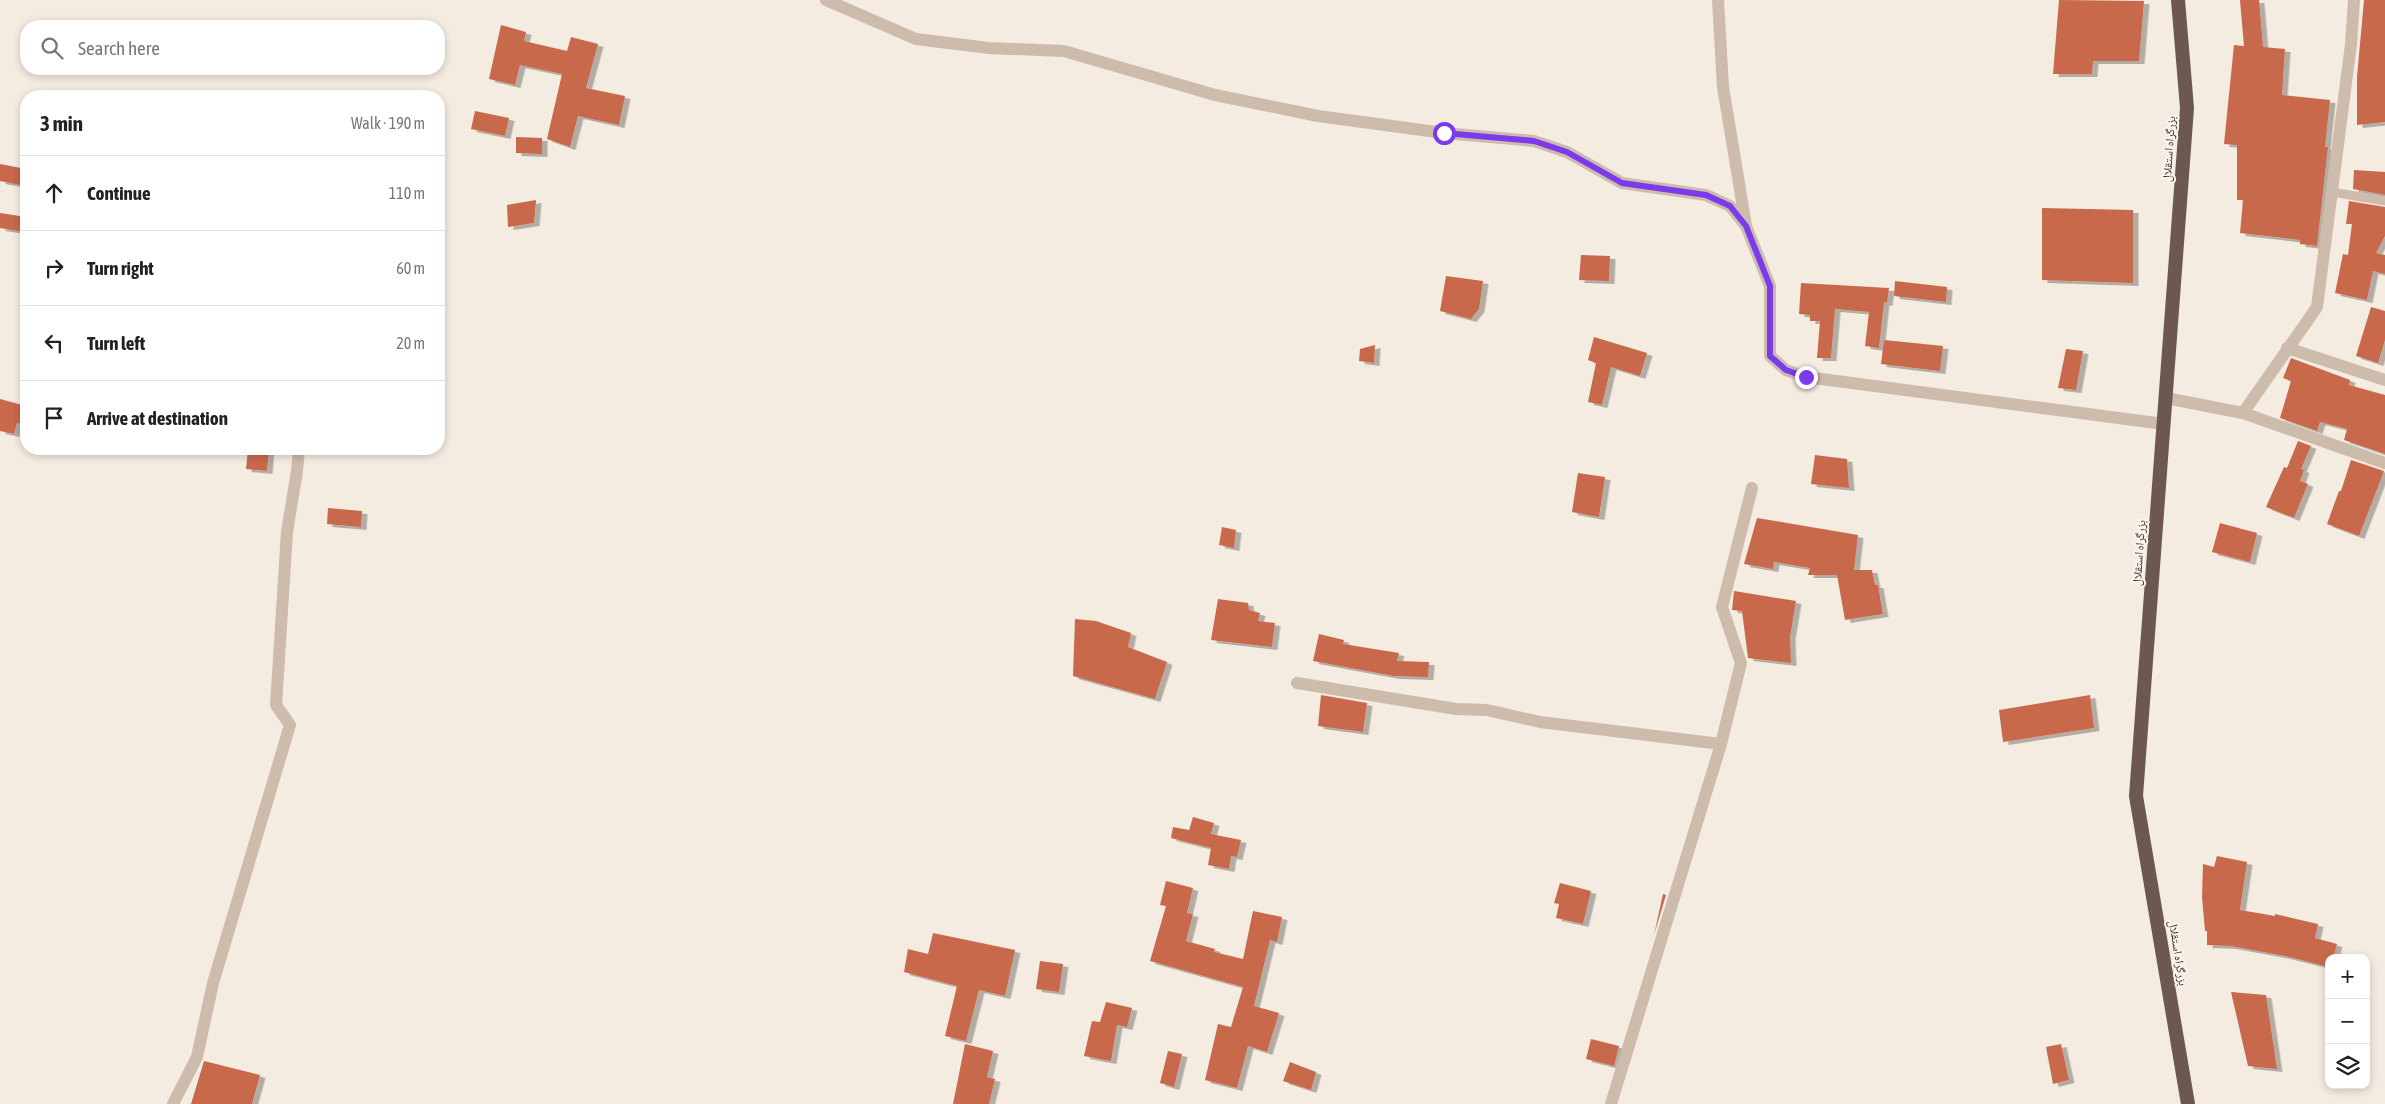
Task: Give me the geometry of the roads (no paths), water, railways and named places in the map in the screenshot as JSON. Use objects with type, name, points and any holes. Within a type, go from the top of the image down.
[{"type":"highway","name":"بزرگراه استقلال","points":[[2178,0],[2187,108],[2136,796],[2188,1104]]},
{"type":"street","points":[[826,0],[916,39],[989,48],[1064,51],[1215,95],[1318,116],[1444,133],[1534,141],[1567,152],[1622,183],[1706,195],[1730,206],[1746,226]]},
{"type":"street","points":[[1718,0],[1723,87],[1746,226],[1770,286],[1770,356],[1786,370],[1806,377],[2164,424]]},
{"type":"street","points":[[2243,413],[2317,307],[2351,44],[2354,0]]},
{"type":"street","points":[[2287,348],[2385,380]]},
{"type":"street","points":[[2166,398],[2243,413],[2385,463]]},
{"type":"street","points":[[173,1104],[197,1056],[213,983],[290,725],[276,705],[287,532],[298,455]]},
{"type":"street","points":[[1611,1104],[1720,744],[1741,663],[1722,607],[1752,488]]},
{"type":"street","points":[[1297,683],[1456,709],[1487,710],[1540,722],[1720,744]]},
{"type":"lane","points":[[2332,192],[2385,201]]}]
